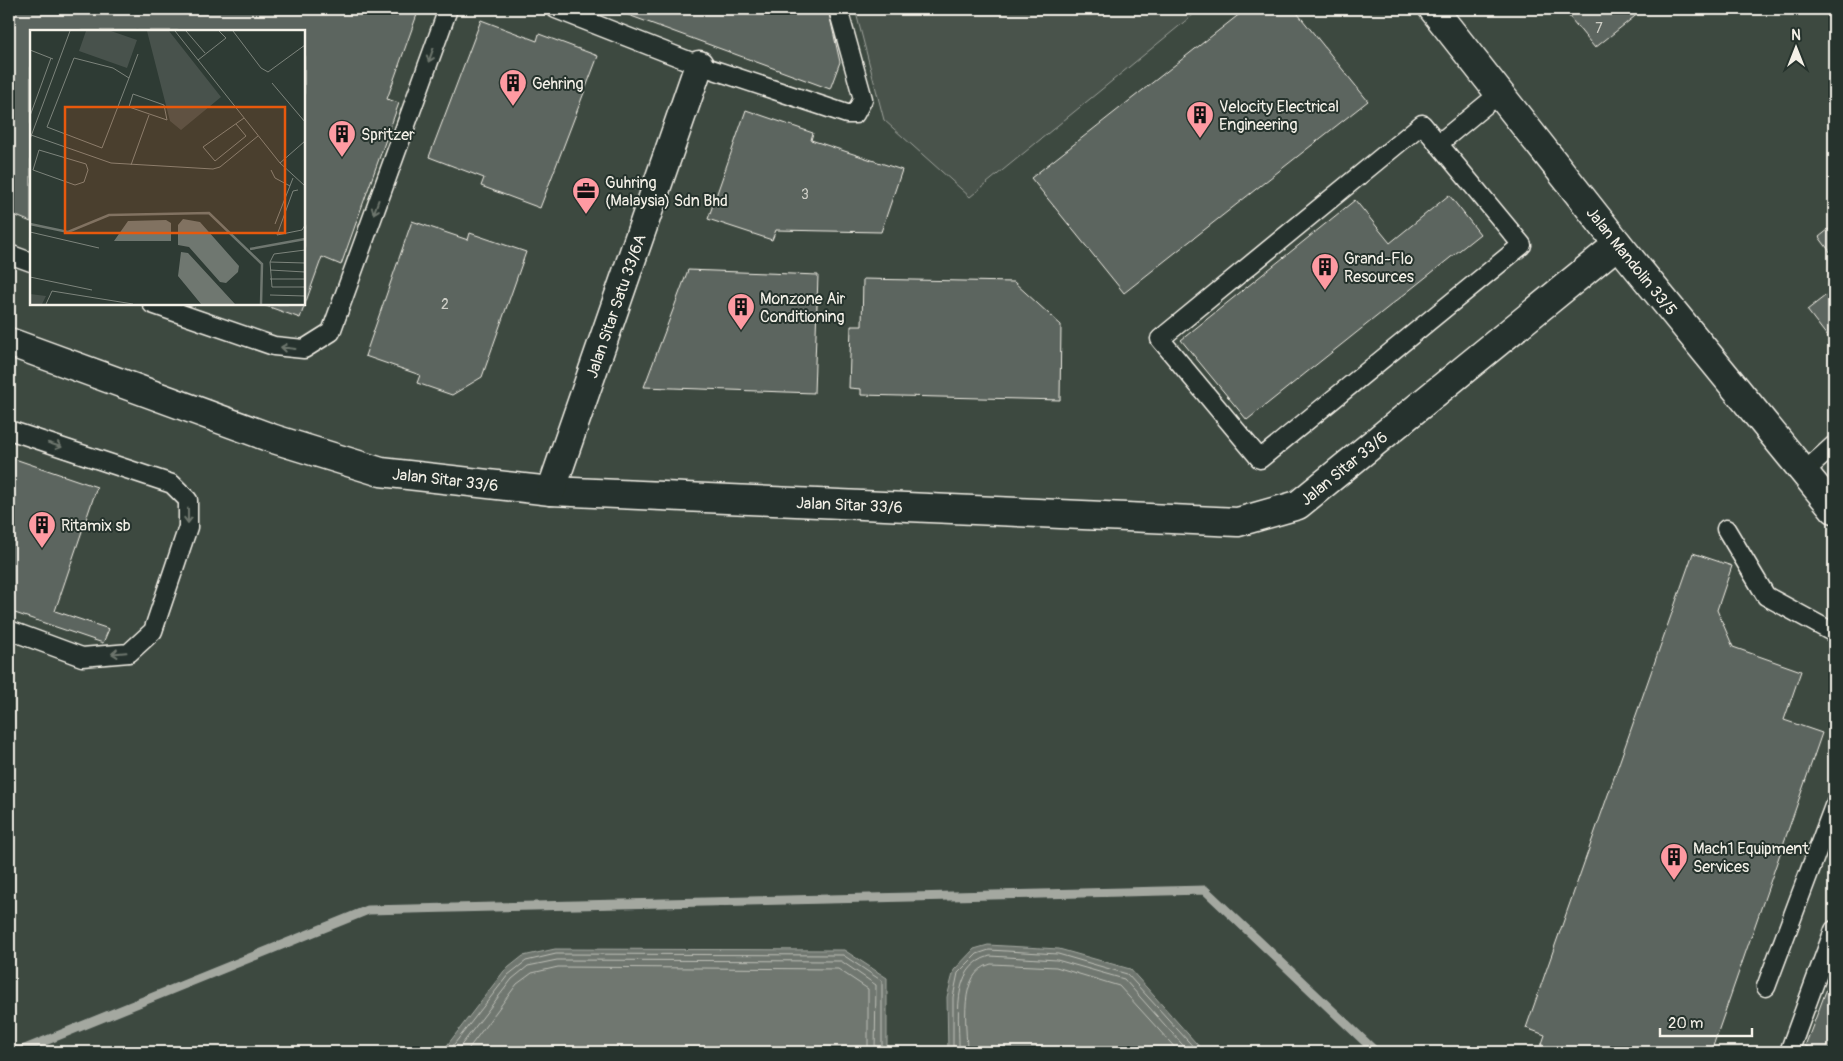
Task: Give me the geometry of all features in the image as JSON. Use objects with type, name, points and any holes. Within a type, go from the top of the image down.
[{"type":"street","name":"Jalan Mandolin 33/5","points":[[1433,9],[1618,244],[1834,509]]},
{"type":"street","name":"Jalan Sitar Satu 33/6A","points":[[551,490],[699,65]]},
{"type":"street","name":"Jalan Sitar 33/6","points":[[9,342],[274,439],[381,472],[551,490],[1238,522],[1298,505],[1618,244]]},
{"type":"lane","points":[[155,305],[274,346],[304,349],[331,332],[448,9]]},
{"type":"lane","points":[[556,9],[699,65],[847,114],[856,114],[863,99],[838,9]]},
{"type":"lane","points":[[1438,144],[1500,93]]},
{"type":"lane","points":[[1422,124],[1438,144],[1522,245],[1260,459],[1160,339],[1422,124]]},
{"type":"lane","points":[[9,254],[30,262]]},
{"type":"lane","points":[[9,430],[172,484],[188,500],[188,527],[153,631],[129,653],[82,657],[9,630]]},
{"type":"lane","points":[[1803,473],[1834,445]]},
{"type":"lane","points":[[1726,529],[1766,596],[1834,633]]},
{"type":"lane","points":[[1766,986],[1834,806]]},
{"type":"lane","points":[[1790,1052],[1834,930]]},
{"type":"shaded area","points":[[9,9],[1834,9],[1834,1052],[9,1052]]},
{"type":"shaded area","points":[[855,9],[1200,9],[970,197],[884,120]]},
{"type":"water","points":[[988,945],[1059,949],[1130,969],[1204,1052],[948,1052],[947,997],[954,970],[974,949]]},
{"type":"water","points":[[555,949],[844,950],[887,978],[887,1052],[442,1052],[504,971],[523,956]]},
{"type":"building","name":"Spritzer","points":[[9,9],[419,9],[387,99],[399,103],[341,265],[322,257],[305,304],[305,30],[30,30],[30,222],[9,213]]},
{"type":"building","points":[[612,9],[828,9],[840,62],[830,89]]},
{"type":"building","name":"Velocity Electrical Engineering","points":[[1246,9],[1294,9],[1368,101],[1124,293],[1031,178]]},
{"type":"building","points":[[1563,9],[1644,9],[1595,48]]},
{"type":"building","name":"Gehring","points":[[481,20],[537,41],[539,34],[598,56],[540,208],[481,186],[484,178],[429,157]]},
{"type":"building","points":[[746,110],[813,133],[811,140],[902,170],[881,232],[776,230],[772,240],[708,219]]},
{"type":"building","name":"Grand-Flo Resources","points":[[1449,195],[1480,234],[1247,420],[1181,340],[1355,200],[1390,243]]},
{"type":"building","points":[[412,221],[468,240],[470,233],[526,252],[482,377],[452,395],[417,383],[420,375],[365,356]]},
{"type":"building","points":[[1834,225],[1834,257],[1819,237]]},
{"type":"building","name":"Monzone Air Conditioning","points":[[688,270],[818,275],[814,393],[644,387]]},
{"type":"building","points":[[863,279],[1014,282],[1061,325],[1060,400],[861,395],[861,389],[849,388],[851,326],[862,326]]},
{"type":"building","points":[[1834,289],[1834,345],[1807,310]]},
{"type":"building","name":"Spritzer","points":[[264,305],[305,305],[300,318]]},
{"type":"building","name":"Ritamix sb","points":[[9,457],[97,487],[55,611],[109,629],[103,643],[9,611]]},
{"type":"building","name":"Mach1 Equipment Services","points":[[1693,553],[1732,566],[1717,610],[1733,647],[1801,671],[1784,720],[1822,733],[1711,1052],[1539,1052],[1545,1035],[1526,1028]]},
{"type":"building","points":[[1834,970],[1834,1052],[1823,1052],[1805,1046]]},
{"type":"waterway","points":[[9,1049],[20,1051],[368,910],[1205,890],[1376,1052]]},
{"type":"place","name":"Gehring","points":[[513,107]]},
{"type":"place","name":"Velocity Electrical Engineering","points":[[1200,139]]},
{"type":"place","name":"Spritzer","points":[[342,158]]},
{"type":"place","name":"Guhring (Malaysia) Sdn Bhd","points":[[586,215]]},
{"type":"place","name":"Grand-Flo Resources","points":[[1325,291]]},
{"type":"place","name":"Monzone Air Conditioning","points":[[741,331]]},
{"type":"place","name":"Ritamix sb","points":[[42,549]]},
{"type":"place","name":"Mach1 Equipment Services","points":[[1674,881]]}]
